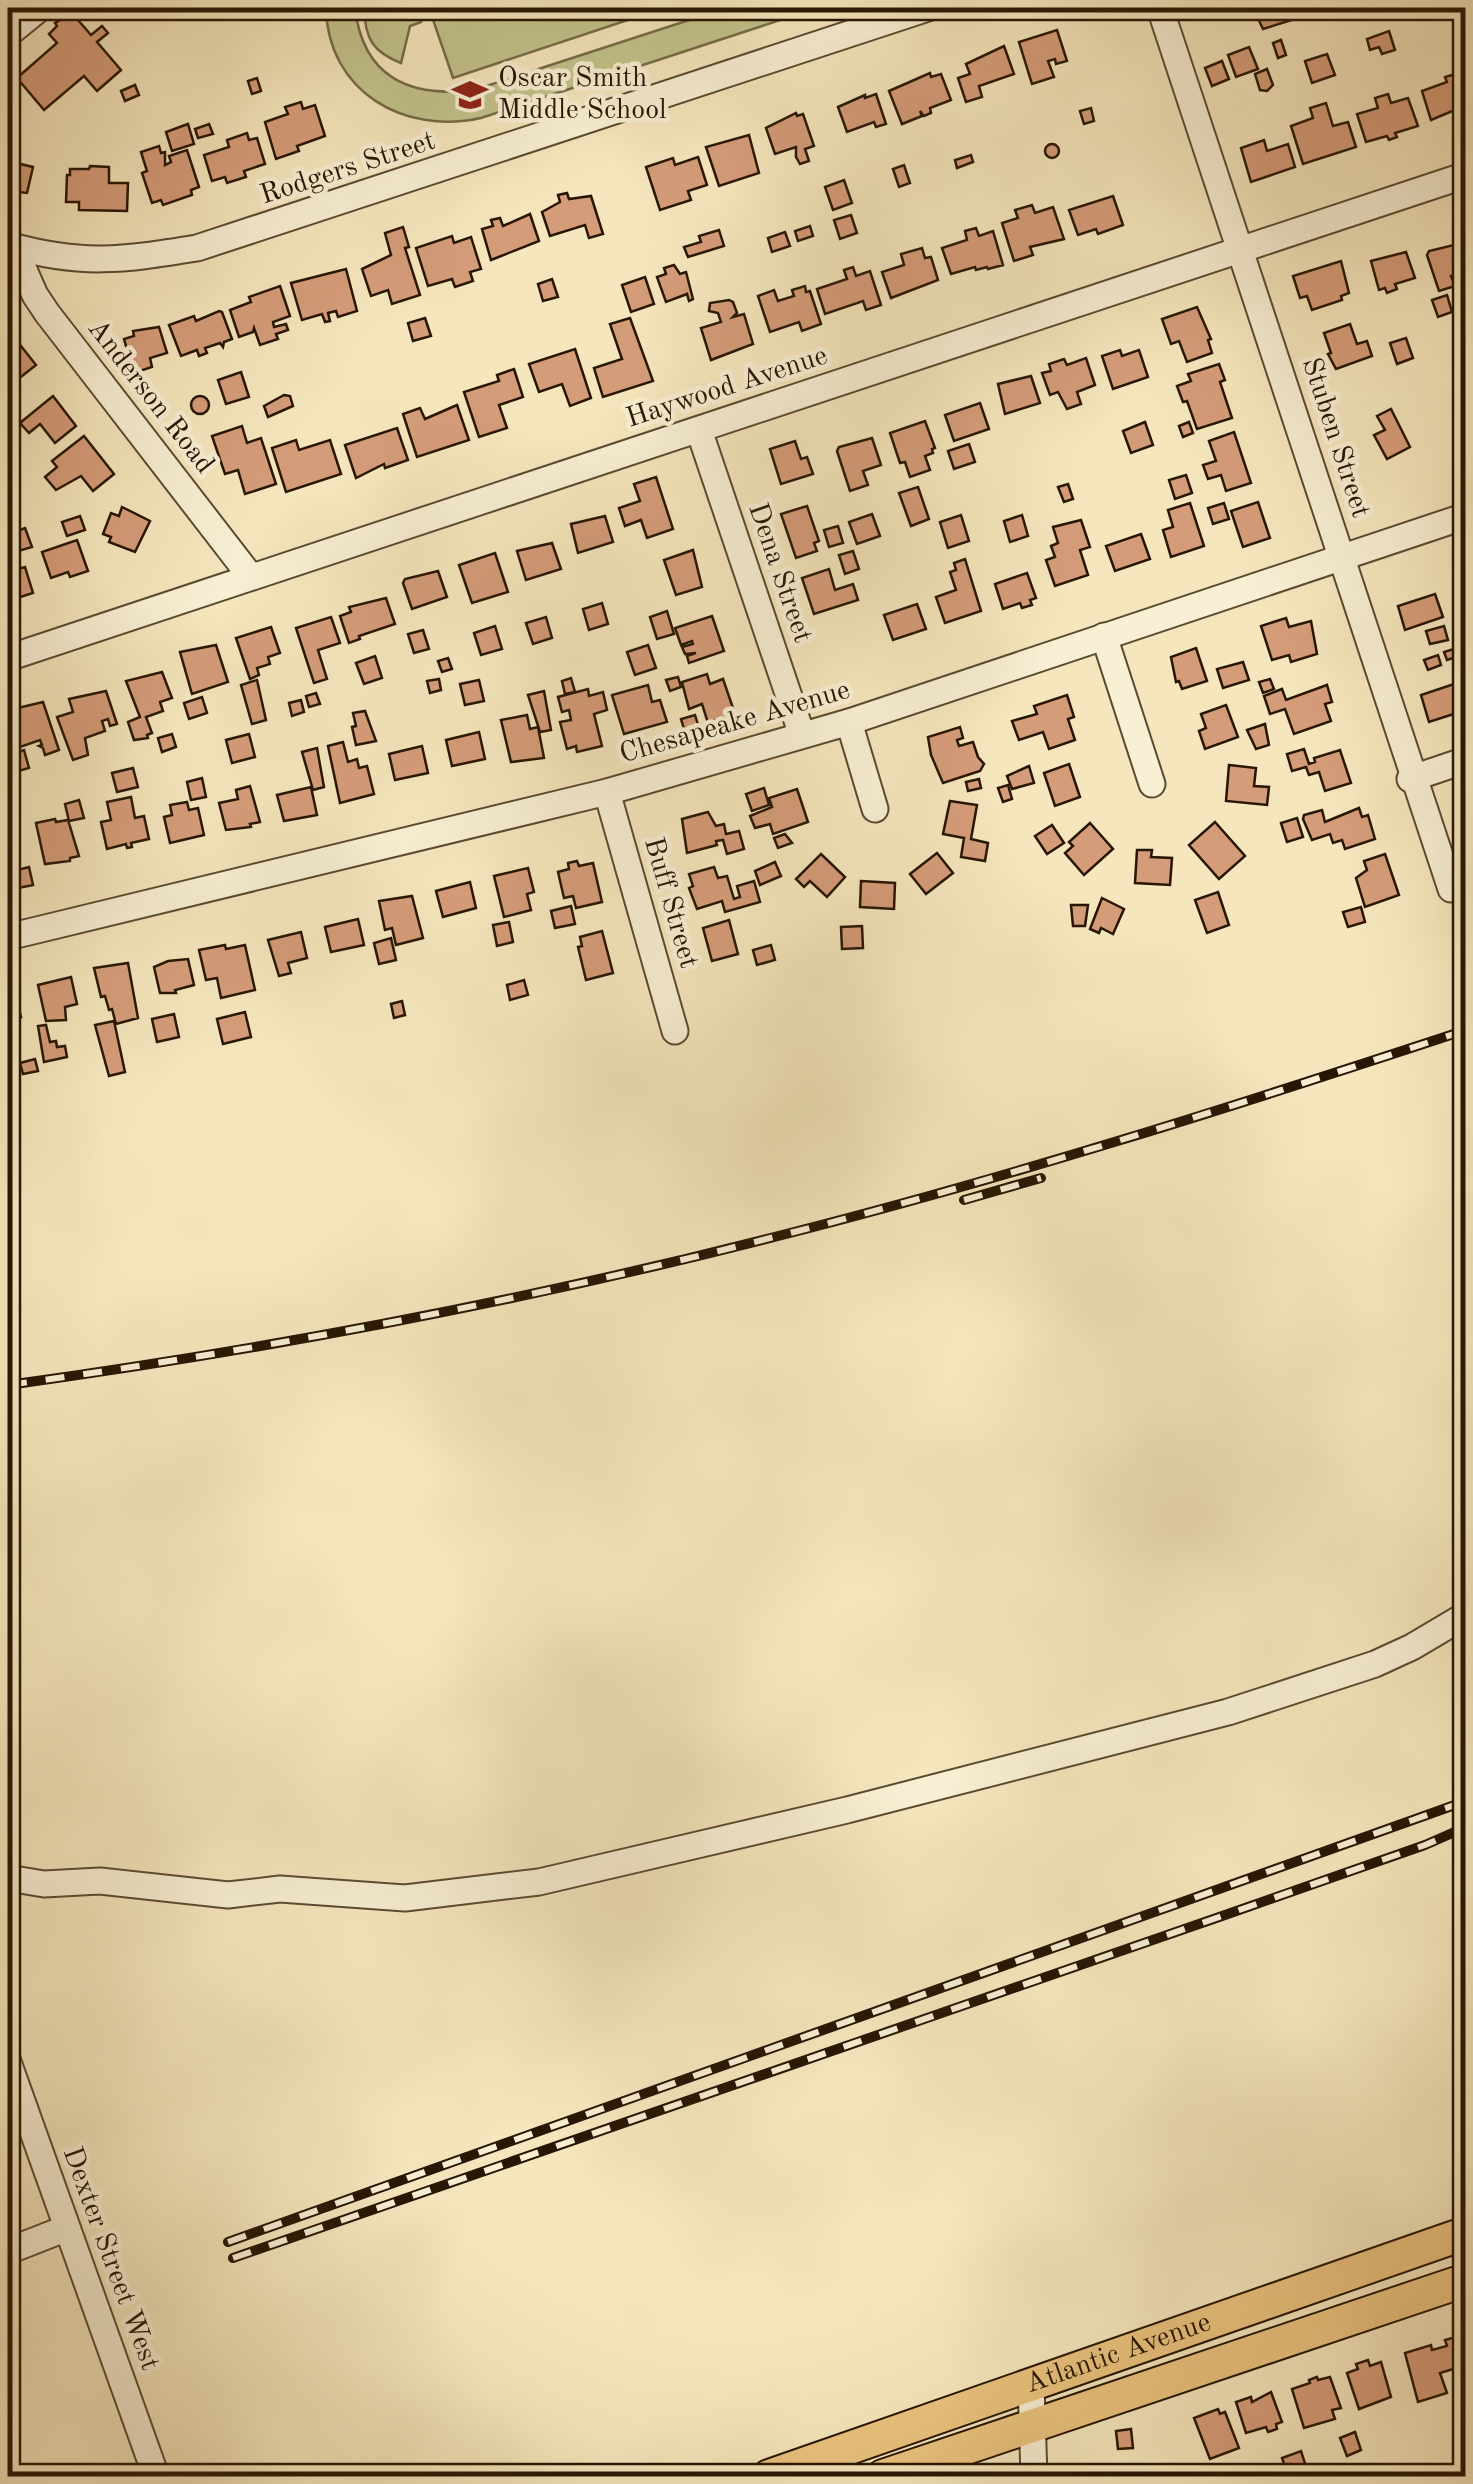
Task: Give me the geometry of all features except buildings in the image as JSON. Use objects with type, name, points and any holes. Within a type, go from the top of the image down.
[{"type":"main road","name":"Atlantic Avenue","points":[[769,2476],[1466,2233]]},
{"type":"main road","name":"Atlantic Avenue","points":[[883,2476],[1466,2280]]},
{"type":"street","points":[[8,34],[40,8]]},
{"type":"street","name":"Rodgers Street","points":[[11,246],[80,260],[197,248],[928,8]]},
{"type":"street","name":"Stuben Street","points":[[1160,8],[1450,889]]},
{"type":"street","name":"Haywood Avenue","points":[[8,658],[1466,176]]},
{"type":"street","name":"Anderson Road","points":[[11,246],[47,313],[251,577]]},
{"type":"street","name":"Dena Street","points":[[699,430],[802,736]]},
{"type":"street","name":"Chesapeake Avenue","points":[[8,937],[607,792],[802,736],[1466,516]]},
{"type":"street","points":[[1104,636],[1152,784]]},
{"type":"street","points":[[850,722],[876,809]]},
{"type":"street","points":[[1413,778],[1466,760]]},
{"type":"street","name":"Buff Street","points":[[607,792],[675,1031]]},
{"type":"street","points":[[8,1878],[44,1884],[100,1882],[228,1895],[280,1889],[405,1898],[538,1882],[847,1810],[1228,1712],[1375,1664],[1412,1648],[1466,1615]]},
{"type":"street","name":"Dexter Street West","points":[[8,2062],[156,2476]]},
{"type":"street","points":[[8,2251],[67,2228]]},
{"type":"street","points":[[1031,2385],[1034,2476]]},
{"type":"green space","points":[[326,8],[355,8],[368,51],[393,78],[410,86],[451,92],[474,90],[726,8],[817,8],[481,118],[452,122],[399,113],[375,101],[356,84],[340,63],[330,38]]},
{"type":"green space","points":[[364,8],[416,8],[421,22],[410,26],[401,63],[372,43]]},
{"type":"green space","points":[[429,8],[664,8],[453,78]]},
{"type":"railway","points":[[8,1385],[399,1321],[690,1258],[872,1212],[1042,1163],[1466,1030]]},
{"type":"railway","points":[[964,1200],[1041,1178]]},
{"type":"railway","points":[[228,2242],[1466,1801]]},
{"type":"railway","points":[[233,2258],[1225,1915],[1466,1827]]},
{"type":"place","name":"Oscar Smith Middle School","points":[[470,95]]}]
